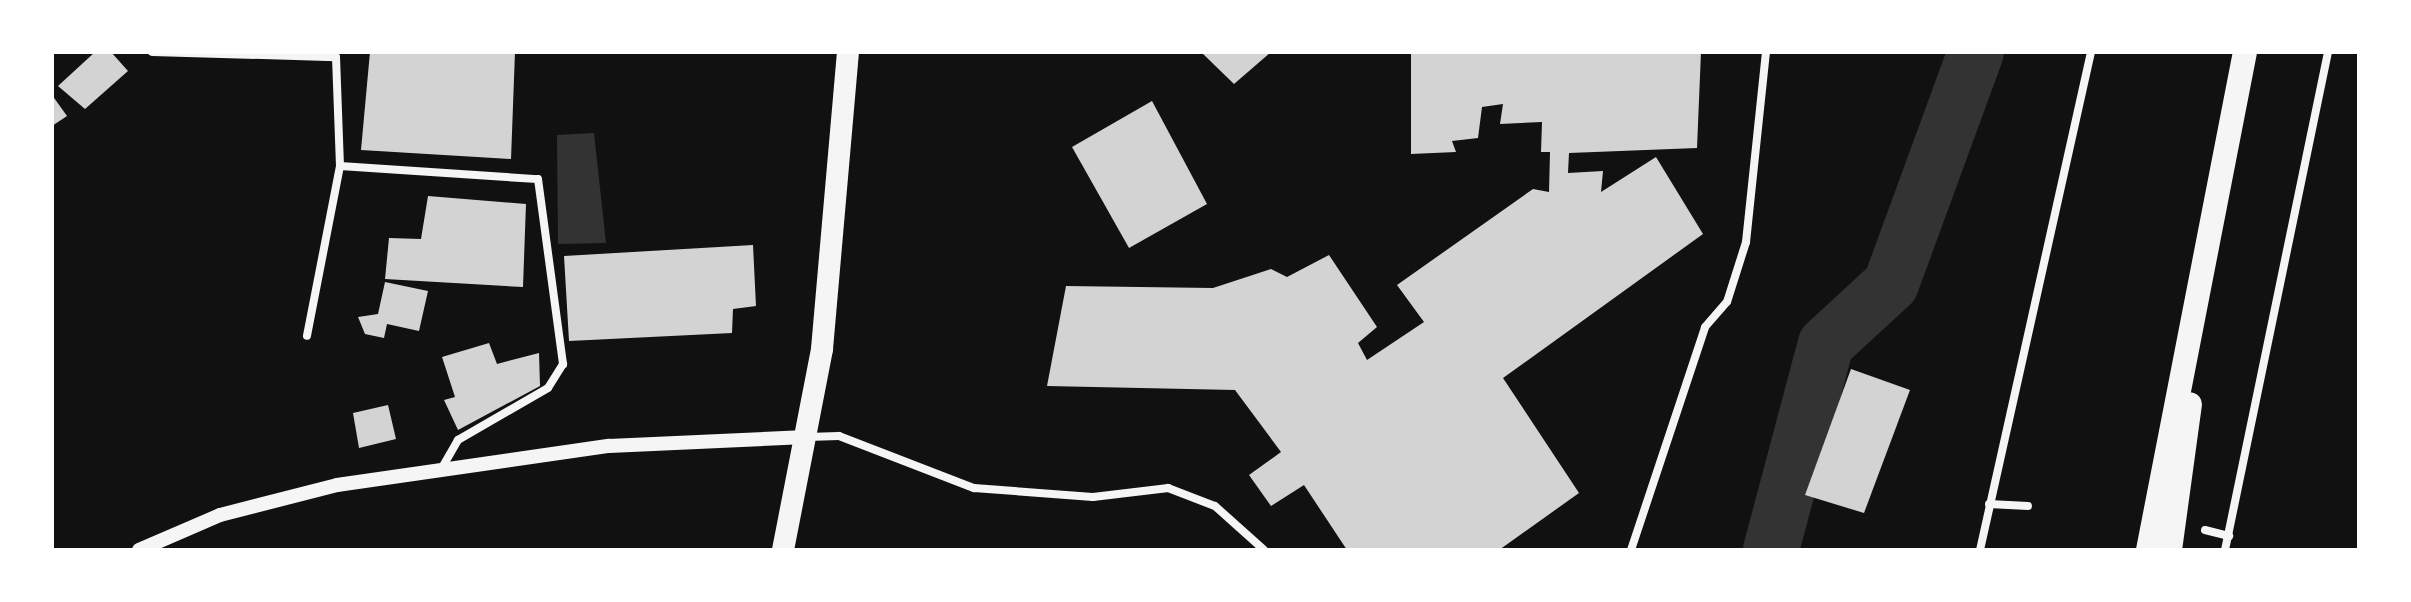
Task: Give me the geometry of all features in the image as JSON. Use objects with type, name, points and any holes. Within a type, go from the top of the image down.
[{"type":"highway","points":[[783,550],[822,349],[848,52]]},
{"type":"highway","points":[[2148,550],[2245,52]]},
{"type":"highway","points":[[2170,550],[2222,164]]},
{"type":"street","points":[[152,52],[336,57],[340,166],[307,336]]},
{"type":"street","points":[[1631,550],[1705,327],[1727,302],[1746,242],[1766,52]]},
{"type":"street","points":[[1980,550],[2091,52]]},
{"type":"street","points":[[2225,550],[2328,52]]},
{"type":"street","points":[[340,166],[538,179],[563,364],[548,388],[458,440],[438,473]]},
{"type":"street","points":[[139,550],[234,511],[337,485],[438,473],[609,446],[839,436],[974,488],[1093,497],[1168,488],[1215,506],[1264,550]]},
{"type":"street","points":[[1989,504],[2028,506]]},
{"type":"street","points":[[2205,530],[2229,536]]},
{"type":"shaded area","points":[[594,133],[606,243],[558,244],[557,135]]},
{"type":"building","points":[[95,52],[111,52],[128,71],[85,109],[58,86]]},
{"type":"building","points":[[370,52],[515,52],[511,159],[361,150]]},
{"type":"building","points":[[1201,52],[1271,52],[1234,84]]},
{"type":"building","points":[[1411,52],[1701,52],[1697,148],[1569,153],[1568,173],[1603,171],[1601,192],[1656,157],[1703,234],[1503,378],[1579,493],[1499,550],[1347,550],[1304,485],[1271,506],[1249,475],[1281,452],[1235,390],[1047,386],[1066,286],[1213,288],[1271,269],[1287,277],[1329,255],[1377,327],[1358,343],[1367,360],[1424,322],[1397,285],[1533,189],[1549,192],[1550,152],[1541,152],[1542,122],[1500,124],[1503,104],[1482,107],[1478,138],[1452,141],[1456,152],[1411,154]]},
{"type":"building","points":[[52,95],[67,116],[52,126]]},
{"type":"building","points":[[1152,101],[1207,204],[1129,248],[1072,147]]},
{"type":"building","points":[[428,196],[526,204],[523,287],[385,279],[389,238],[421,239]]},
{"type":"building","points":[[753,245],[756,306],[733,309],[732,333],[569,341],[564,256]]},
{"type":"building","points":[[385,282],[428,291],[419,331],[387,324],[384,338],[365,334],[358,317],[378,314]]},
{"type":"building","points":[[489,343],[497,364],[539,353],[540,386],[458,430],[444,400],[455,397],[442,357]]},
{"type":"building","points":[[1851,369],[1910,390],[1864,513],[1805,495]]},
{"type":"building","points":[[388,405],[396,439],[359,448],[353,413]]},
{"type":"waterway","points":[[1771,550],[1826,344],[1891,284],[1976,52]]}]
